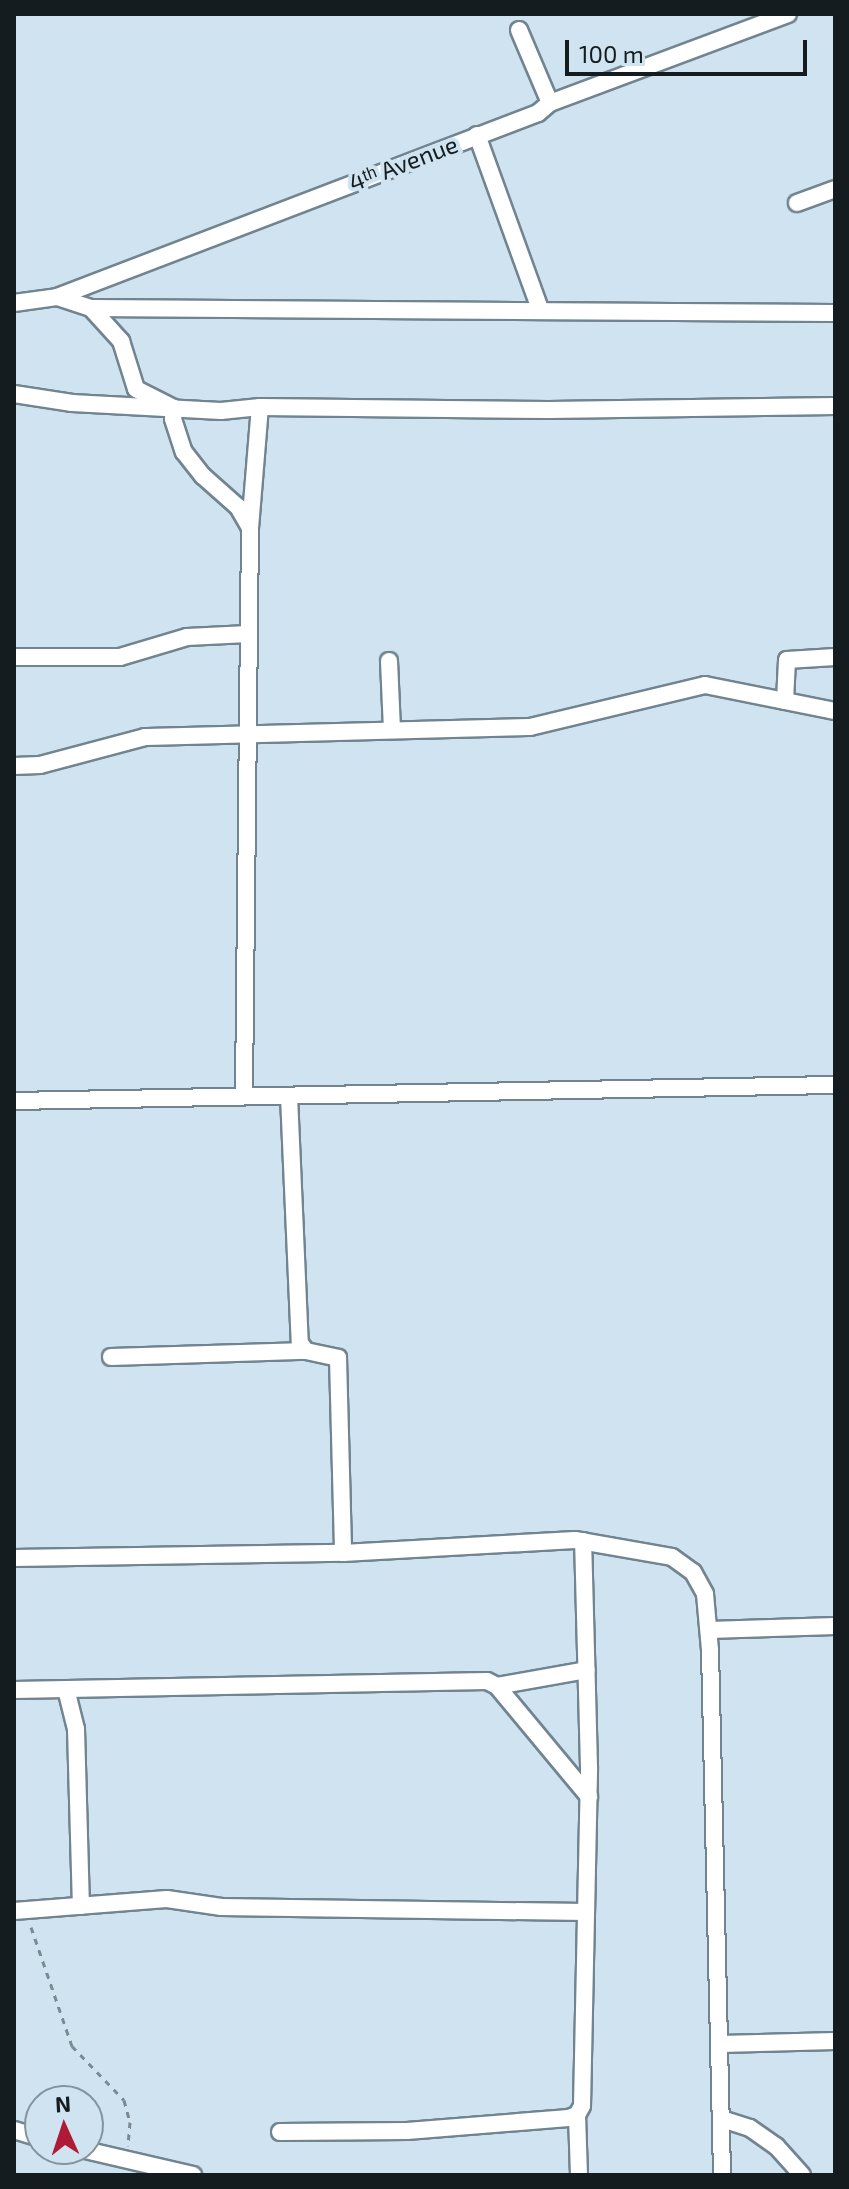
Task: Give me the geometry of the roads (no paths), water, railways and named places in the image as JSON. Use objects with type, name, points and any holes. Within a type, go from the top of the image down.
[{"type":"street","name":"4ᵗʰ Avenue","points":[[14,303],[57,297],[538,113],[550,103],[788,14]]},
{"type":"street","points":[[519,30],[550,103]]},
{"type":"street","points":[[477,135],[540,309]]},
{"type":"street","points":[[797,203],[835,189]]},
{"type":"street","points":[[57,297],[91,308],[835,313]]},
{"type":"street","points":[[91,308],[121,341],[136,389],[174,408]]},
{"type":"street","points":[[14,394],[72,403],[221,411],[260,407],[549,410],[835,406]]},
{"type":"street","points":[[244,1096],[250,528],[260,407]]},
{"type":"street","points":[[174,408],[173,419],[184,452],[203,476],[238,507],[250,528]]},
{"type":"street","points":[[14,657],[120,657],[187,637],[248,634]]},
{"type":"street","points":[[785,701],[787,660],[835,657]]},
{"type":"street","points":[[389,661],[392,730]]},
{"type":"street","points":[[14,766],[40,765],[145,737],[530,727],[705,685],[835,711]]},
{"type":"street","points":[[14,1101],[835,1085]]},
{"type":"street","points":[[289,1096],[300,1343],[306,1351]]},
{"type":"street","points":[[111,1357],[306,1351],[338,1358],[343,1553]]},
{"type":"street","points":[[579,2175],[577,2115],[582,2106],[589,1797],[583,1541]]},
{"type":"street","points":[[14,1558],[343,1553],[583,1541],[672,1557],[693,1572],[705,1594],[709,1630],[722,2175]]},
{"type":"street","points":[[709,1630],[835,1626]]},
{"type":"street","points":[[14,1690],[477,1679],[497,1686],[587,1670]]},
{"type":"street","points":[[497,1686],[589,1797]]},
{"type":"street","points":[[66,1689],[76,1729],[81,1906]]},
{"type":"street","points":[[21,1911],[167,1899],[221,1907],[586,1912]]},
{"type":"street","points":[[721,2044],[835,2041]]},
{"type":"street","points":[[280,2132],[407,2131],[577,2115]]},
{"type":"street","points":[[722,2119],[750,2128],[776,2146],[802,2175]]},
{"type":"street","points":[[104,2154],[193,2175]]}]
